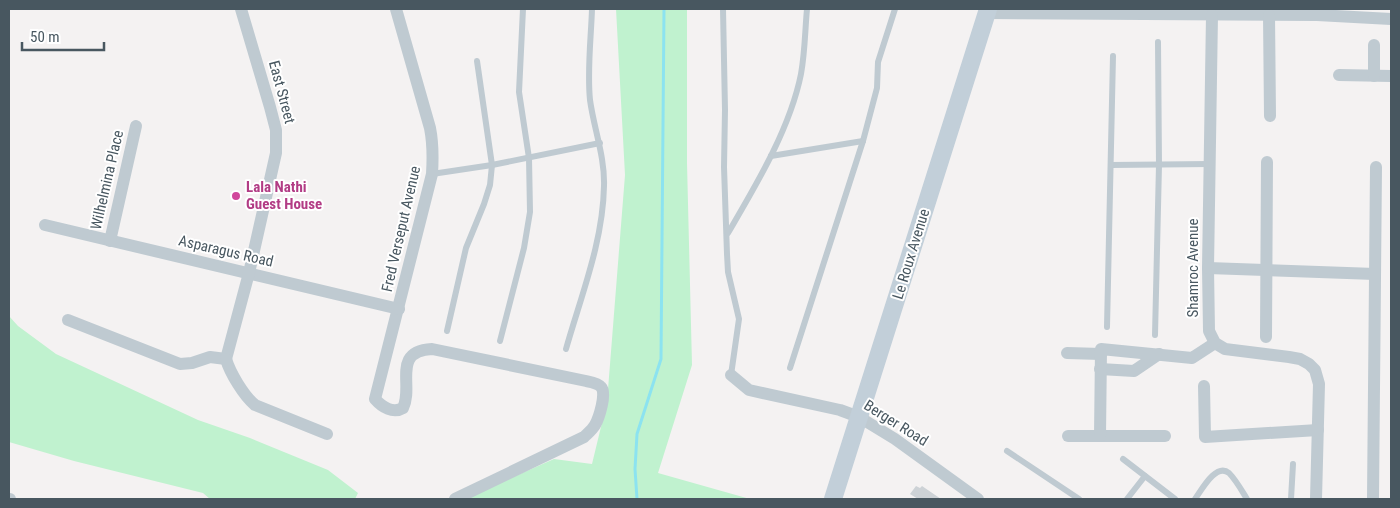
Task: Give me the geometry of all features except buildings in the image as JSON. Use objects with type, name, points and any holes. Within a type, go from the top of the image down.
[{"type":"main road","name":"Le Roux Avenue","points":[[833,499],[987,11]]},
{"type":"street","name":"East Street","points":[[226,359],[249,272],[274,164],[276,142],[276,130],[270,107],[241,9]]},
{"type":"street","name":"Fred Verseput Avenue","points":[[396,9],[431,134],[433,147],[432,174],[375,399],[382,406],[390,410],[396,411],[403,408],[406,399],[407,364],[416,353],[432,349],[586,381],[602,388],[603,397],[598,417],[591,431],[584,437],[455,499]]},
{"type":"street","points":[[987,11],[1212,15],[1269,15],[1318,12],[1391,19]]},
{"type":"street","name":"Shamroc Avenue","points":[[1212,15],[1208,268],[1209,331],[1215,343]]},
{"type":"street","points":[[1269,15],[1270,116]]},
{"type":"street","points":[[1374,45],[1374,76]]},
{"type":"street","points":[[1339,75],[1391,76]]},
{"type":"street","name":"Wilhelmina Place","points":[[110,240],[136,126]]},
{"type":"street","points":[[1266,337],[1267,162]]},
{"type":"street","points":[[1373,499],[1376,167]]},
{"type":"street","name":"Asparagus Road","points":[[45,224],[399,309]]},
{"type":"street","points":[[1208,268],[1375,274]]},
{"type":"street","points":[[68,320],[180,364],[192,363],[210,357],[226,359],[230,370],[247,397],[255,405],[327,434]]},
{"type":"street","points":[[1068,354],[1101,352],[1159,354],[1192,358],[1215,343],[1225,349],[1289,356],[1309,364],[1314,370],[1319,384],[1316,499]]},
{"type":"street","points":[[1100,436],[1101,352]]},
{"type":"street","points":[[1100,369],[1134,372],[1159,354]]},
{"type":"street","name":"Berger Road","points":[[731,376],[749,390],[840,410],[859,417],[895,439],[978,499]]},
{"type":"street","points":[[1204,386],[1205,437],[1318,430]]},
{"type":"street","points":[[1068,436],[1165,436]]},
{"type":"lane","points":[[500,341],[525,239],[530,196],[529,158],[519,92],[523,9]]},
{"type":"lane","points":[[566,349],[599,234],[604,187],[600,143],[589,91],[592,9]]},
{"type":"lane","points":[[722,9],[726,110],[724,167],[728,272],[739,319],[731,376]]},
{"type":"lane","points":[[727,234],[771,156],[797,90],[804,60],[807,9]]},
{"type":"lane","points":[[790,368],[863,141],[877,88],[878,62],[895,9]]},
{"type":"lane","points":[[1155,334],[1159,165],[1158,42]]},
{"type":"lane","points":[[1106,327],[1113,56]]},
{"type":"lane","points":[[446,330],[466,248],[490,185],[492,165],[476,61]]},
{"type":"lane","points":[[771,156],[863,141]]},
{"type":"lane","points":[[432,174],[492,165],[600,143]]},
{"type":"lane","points":[[1111,165],[1210,164]]},
{"type":"lane","points":[[1007,451],[1079,499]]},
{"type":"lane","points":[[1123,459],[1175,499]]},
{"type":"lane","points":[[1291,499],[1293,464]]},
{"type":"lane","points":[[1195,499],[1212,476],[1217,472],[1224,471],[1228,473],[1247,499]]},
{"type":"lane","points":[[1127,499],[1145,476]]},
{"type":"green space","points":[[616,9],[687,9],[687,163],[692,365],[658,473],[750,499],[463,499],[554,459],[592,464],[607,402],[625,175]]},
{"type":"green space","points":[[9,316],[18,326],[56,354],[198,420],[250,438],[328,470],[358,493],[355,499],[210,499],[203,493],[74,461],[9,442]]},
{"type":"waterway","points":[[637,499],[635,469],[637,434],[661,359],[664,9]]},
{"type":"place","name":"Lala Nathi Guest House","points":[[236,196]]}]
